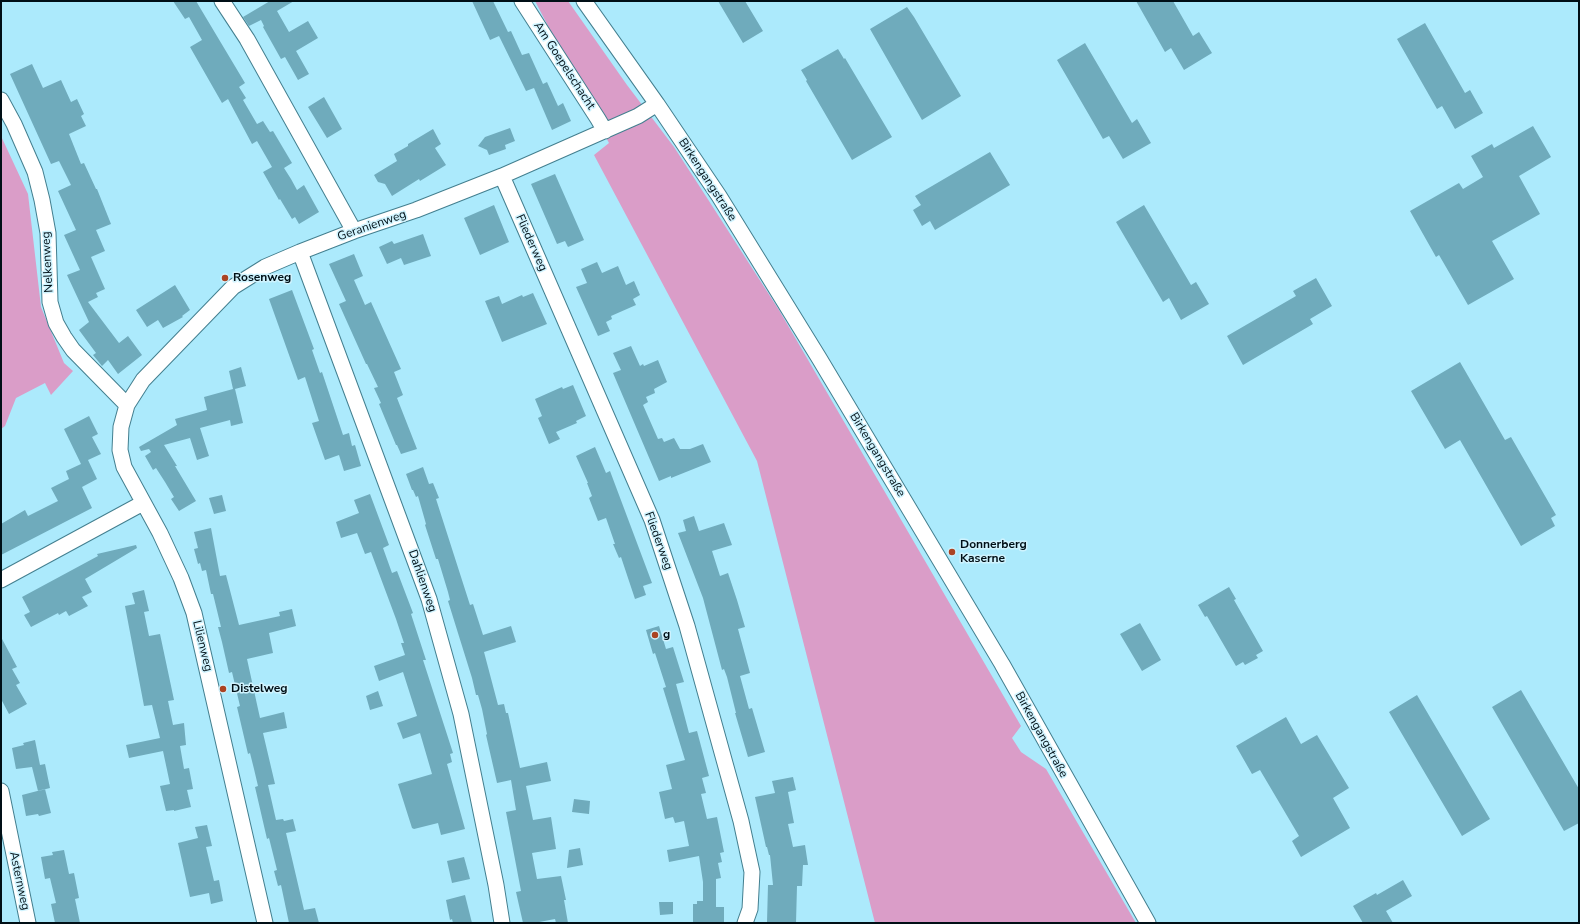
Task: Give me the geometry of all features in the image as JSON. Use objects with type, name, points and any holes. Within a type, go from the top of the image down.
[{"type":"street","points":[[222,1],[247,39],[354,231]]},
{"type":"street","name":"Am Goepelschacht","points":[[522,1],[605,131]]},
{"type":"street","name":"Birkengangstraße","points":[[584,1],[657,104],[741,232],[916,519],[1005,671],[1148,923]]},
{"type":"street","name":"Nelkenweg","points":[[1,100],[14,124],[35,172],[42,200],[48,233],[50,302],[56,323],[64,338],[73,350],[127,404]]},
{"type":"street","name":"Geranienweg","points":[[127,404],[143,380],[233,287],[265,267],[354,231],[416,210],[502,176],[638,116],[657,104]]},
{"type":"street","name":"Fliederweg","points":[[502,176],[652,520],[688,626],[740,821],[752,872],[750,909],[745,923]]},
{"type":"street","name":"Dahlienweg","points":[[300,252],[429,599],[461,714],[496,884],[502,923]]},
{"type":"street","name":"Lilienweg","points":[[127,404],[121,426],[120,450],[124,467],[160,533],[181,578],[194,613],[265,923]]},
{"type":"street","points":[[1,580],[143,503]]},
{"type":"street","name":"Asternweg","points":[[1,791],[28,923]]},
{"type":"shaded area","points":[[535,1],[568,1],[627,85],[674,147],[779,310],[1021,726],[1012,738],[1021,752],[1046,769],[1136,923],[875,923],[757,461],[594,155],[609,143]]},
{"type":"shaded area","points":[[1,136],[28,194],[41,307],[64,363],[73,371],[51,395],[45,383],[16,398],[5,426],[1,429]]},
{"type":"building","points":[[173,1],[196,1],[245,83],[239,87],[246,98],[243,100],[257,124],[263,121],[270,132],[273,131],[292,163],[284,168],[297,190],[304,185],[319,212],[299,224],[295,217],[292,219],[263,172],[272,167],[257,141],[252,144],[228,99],[222,103],[190,47],[202,40],[189,17],[185,19]]},
{"type":"building","points":[[270,1],[294,1],[277,11],[289,32],[308,21],[318,38],[296,51],[309,74],[298,80],[285,57],[281,59],[263,27],[264,26],[261,20],[249,26],[243,17]]},
{"type":"building","points":[[472,1],[493,1],[508,32],[511,31],[522,55],[529,53],[543,84],[547,82],[558,106],[563,103],[571,121],[552,130],[534,88],[526,91],[499,36],[490,40]]},
{"type":"building","points":[[718,1],[745,1],[763,31],[743,43]]},
{"type":"building","points":[[1136,1],[1173,1],[1193,36],[1199,32],[1212,53],[1184,70],[1171,48],[1165,52]]},
{"type":"building","points":[[907,7],[961,96],[922,120],[870,29]]},
{"type":"building","points":[[1425,23],[1465,93],[1470,90],[1483,113],[1455,129],[1442,106],[1437,109],[1397,39]]},
{"type":"building","points":[[1085,43],[1132,123],[1137,119],[1151,143],[1123,159],[1109,136],[1103,139],[1057,60]]},
{"type":"building","points":[[838,49],[844,59],[845,58],[892,137],[852,160],[801,70]]},
{"type":"building","points":[[32,64],[43,88],[61,80],[71,102],[77,99],[84,114],[81,116],[86,126],[69,134],[81,164],[84,163],[97,189],[111,224],[96,230],[105,251],[91,257],[105,289],[96,293],[98,297],[88,302],[119,343],[128,336],[142,355],[118,374],[108,360],[102,366],[93,355],[96,353],[79,330],[89,322],[67,275],[80,270],[64,235],[76,230],[58,191],[71,185],[59,161],[51,164],[10,74]]},
{"type":"building","points":[[324,97],[342,129],[327,138],[308,107]]},
{"type":"building","points":[[1533,126],[1551,157],[1519,176],[1540,214],[1492,241],[1514,279],[1468,305],[1439,255],[1436,257],[1410,211],[1459,183],[1463,189],[1483,177],[1471,156],[1492,144],[1494,148]]},
{"type":"building","points":[[510,128],[515,141],[505,145],[506,149],[489,155],[487,150],[478,146],[485,137]]},
{"type":"building","points":[[433,129],[441,144],[435,148],[446,165],[420,181],[419,179],[392,196],[385,184],[378,182],[374,175],[397,161],[394,154]]},
{"type":"building","points":[[990,152],[1010,185],[935,230],[930,221],[922,226],[913,210],[921,205],[915,196]]},
{"type":"building","points":[[555,174],[584,240],[568,247],[565,241],[557,244],[531,184]]},
{"type":"building","points":[[494,205],[509,242],[480,255],[464,218]]},
{"type":"building","points":[[1144,205],[1191,285],[1196,282],[1209,304],[1181,320],[1169,298],[1163,302],[1116,222]]},
{"type":"building","points":[[423,234],[431,256],[404,265],[401,258],[387,264],[379,247],[392,241],[394,244]]},
{"type":"building","points":[[354,254],[363,276],[354,280],[365,305],[371,302],[401,369],[394,372],[403,395],[397,398],[417,449],[401,454],[379,404],[381,403],[374,388],[378,387],[339,304],[346,301],[329,264]]},
{"type":"building","points":[[597,262],[602,273],[618,266],[626,285],[634,281],[640,295],[633,299],[636,305],[611,316],[612,319],[606,322],[610,331],[598,336],[576,287],[587,283],[581,269]]},
{"type":"building","points":[[1316,278],[1332,306],[1310,319],[1313,324],[1243,365],[1227,336],[1296,296],[1293,291]]},
{"type":"building","points":[[175,285],[190,310],[182,316],[183,317],[163,328],[158,320],[147,327],[136,310]]},
{"type":"building","points":[[292,290],[343,435],[349,433],[352,446],[355,445],[361,466],[344,471],[339,455],[325,460],[312,423],[319,421],[305,377],[298,380],[269,299]]},
{"type":"building","points":[[533,293],[547,324],[502,342],[485,301],[499,296],[502,304],[522,295],[523,297]]},
{"type":"building","points":[[631,346],[640,366],[643,364],[644,366],[658,360],[667,382],[654,389],[655,393],[646,397],[648,402],[643,405],[658,439],[662,438],[664,442],[674,438],[680,449],[690,449],[703,444],[711,462],[671,478],[671,476],[659,481],[613,373],[621,370],[613,353]]},
{"type":"building","points":[[1460,362],[1505,440],[1511,437],[1556,515],[1551,518],[1555,526],[1521,546],[1460,440],[1445,449],[1411,391]]},
{"type":"building","points":[[241,367],[246,386],[235,389],[243,423],[231,426],[230,420],[200,428],[209,456],[197,460],[190,438],[164,445],[196,501],[179,511],[171,499],[174,497],[165,482],[156,468],[153,470],[145,456],[151,452],[149,449],[141,451],[139,447],[177,425],[175,419],[207,410],[204,397],[233,389],[229,371]]},
{"type":"building","points":[[573,385],[586,416],[576,421],[577,423],[556,432],[560,439],[549,444],[538,418],[542,416],[535,399],[562,387],[563,389]]},
{"type":"building","points":[[89,416],[98,434],[92,437],[101,454],[88,460],[97,479],[82,487],[92,508],[1,555],[1,524],[25,510],[28,516],[58,501],[51,488],[69,479],[66,471],[81,464],[64,429]]},
{"type":"building","points":[[595,447],[606,473],[610,471],[652,583],[643,586],[646,595],[635,599],[621,557],[619,558],[613,544],[615,544],[606,518],[598,521],[589,498],[592,496],[588,483],[576,456]]},
{"type":"building","points":[[423,467],[429,484],[433,483],[439,498],[436,499],[470,605],[473,604],[483,635],[511,626],[516,642],[484,652],[498,705],[504,704],[506,713],[508,713],[520,768],[547,762],[551,781],[526,786],[533,820],[551,817],[556,849],[532,853],[537,879],[561,876],[566,900],[564,900],[568,923],[556,923],[555,919],[534,923],[523,923],[516,892],[521,891],[506,812],[516,810],[511,780],[497,783],[486,735],[482,709],[478,695],[476,695],[448,601],[450,600],[448,592],[438,559],[436,559],[425,525],[426,524],[418,496],[416,497],[412,490],[406,474]]},
{"type":"building","points":[[370,494],[389,545],[383,548],[392,573],[397,571],[413,613],[411,614],[426,660],[423,660],[453,753],[450,754],[452,762],[447,764],[465,829],[441,835],[438,823],[414,829],[412,828],[398,784],[432,774],[420,733],[403,739],[397,723],[417,716],[403,672],[379,681],[374,666],[405,655],[401,643],[404,643],[396,619],[371,552],[365,554],[357,533],[341,538],[336,522],[359,513],[354,500]]},
{"type":"building","points":[[222,495],[226,511],[214,514],[209,498]]},
{"type":"building","points":[[694,516],[699,531],[724,523],[732,545],[712,551],[720,576],[728,573],[745,627],[738,629],[750,673],[740,676],[749,709],[752,708],[765,752],[748,757],[735,713],[727,677],[724,669],[722,670],[703,598],[678,533],[686,531],[683,520]]},
{"type":"building","points":[[211,528],[220,576],[226,575],[239,625],[280,616],[279,612],[292,609],[296,626],[269,633],[273,653],[247,659],[260,718],[284,712],[287,728],[263,733],[275,784],[268,785],[276,820],[283,819],[284,821],[293,819],[296,831],[286,833],[304,910],[315,908],[319,923],[289,923],[281,885],[278,886],[274,871],[277,870],[269,838],[267,839],[255,787],[258,786],[250,753],[248,754],[237,707],[240,706],[232,672],[229,673],[218,627],[221,627],[213,594],[211,594],[206,570],[202,571],[200,563],[198,564],[194,549],[198,548],[194,532]]},
{"type":"building","points":[[136,545],[137,548],[85,579],[92,592],[82,597],[88,606],[69,616],[66,611],[59,615],[58,613],[31,627],[24,615],[30,612],[22,597],[98,556],[97,554]]},
{"type":"building","points":[[1229,587],[1236,599],[1234,600],[1263,651],[1256,655],[1258,658],[1245,665],[1243,662],[1236,666],[1207,616],[1205,617],[1198,605]]},
{"type":"building","points":[[144,590],[149,611],[144,612],[149,636],[160,634],[174,700],[168,701],[173,725],[184,723],[186,745],[180,746],[184,769],[189,768],[193,789],[187,790],[191,807],[174,811],[166,811],[160,786],[170,784],[163,751],[129,758],[126,745],[160,738],[152,705],[144,706],[125,606],[135,604],[132,593]]},
{"type":"building","points":[[1140,623],[1161,660],[1142,671],[1120,634]]},
{"type":"building","points":[[659,626],[666,649],[673,647],[684,682],[676,684],[689,733],[697,731],[709,776],[702,778],[706,793],[701,794],[707,819],[717,817],[724,852],[720,853],[722,862],[718,863],[721,878],[716,879],[716,907],[724,907],[724,923],[693,923],[693,904],[697,904],[697,901],[703,901],[703,882],[699,856],[669,862],[667,850],[689,846],[684,821],[675,823],[673,817],[665,819],[659,792],[672,789],[666,765],[685,760],[663,688],[666,687],[655,653],[653,654],[646,630]]},
{"type":"building","points":[[1,637],[17,667],[12,669],[20,683],[16,685],[27,704],[9,714],[1,699]]},
{"type":"building","points":[[1521,690],[1579,789],[1579,823],[1564,831],[1492,707]]},
{"type":"building","points":[[378,691],[383,706],[370,710],[366,696]]},
{"type":"building","points":[[1417,695],[1490,819],[1462,836],[1389,712]]},
{"type":"building","points":[[1286,717],[1301,744],[1317,735],[1349,788],[1333,798],[1350,828],[1301,857],[1292,841],[1299,836],[1260,770],[1252,774],[1236,746]]},
{"type":"building","points":[[35,740],[40,765],[45,764],[50,788],[38,791],[32,767],[16,769],[12,748]]},
{"type":"building","points":[[793,777],[796,790],[788,792],[794,823],[788,824],[793,847],[805,845],[808,865],[803,865],[802,886],[797,886],[796,923],[773,923],[767,922],[768,885],[773,885],[770,855],[766,847],[755,797],[775,793],[772,781]]},
{"type":"building","points":[[45,789],[51,813],[39,816],[38,814],[26,816],[22,795]]},
{"type":"building","points":[[574,799],[590,801],[589,814],[572,812]]},
{"type":"building","points":[[207,825],[212,846],[206,847],[214,881],[219,880],[223,901],[211,904],[209,893],[190,897],[178,843],[198,838],[195,827]]},
{"type":"building","points":[[580,848],[583,865],[567,868],[569,850]]},
{"type":"building","points":[[64,850],[69,874],[74,873],[79,898],[75,899],[80,923],[55,923],[51,904],[56,903],[50,878],[45,879],[41,857],[53,855],[52,852]]},
{"type":"building","points":[[464,857],[470,879],[452,883],[447,861]]},
{"type":"building","points":[[1403,880],[1412,896],[1386,911],[1393,923],[1363,923],[1353,906],[1376,893],[1377,895]]},
{"type":"building","points":[[465,895],[472,923],[453,923],[452,919],[450,920],[446,900]]},
{"type":"building","points":[[659,902],[673,902],[673,914],[660,915]]},
{"type":"place","name":"Rosenweg","points":[[225,278]]},
{"type":"place","name":"Donnerberg Kaserne","points":[[952,552]]},
{"type":"place","name":"g","points":[[655,635]]},
{"type":"place","name":"Distelweg","points":[[223,689]]}]
